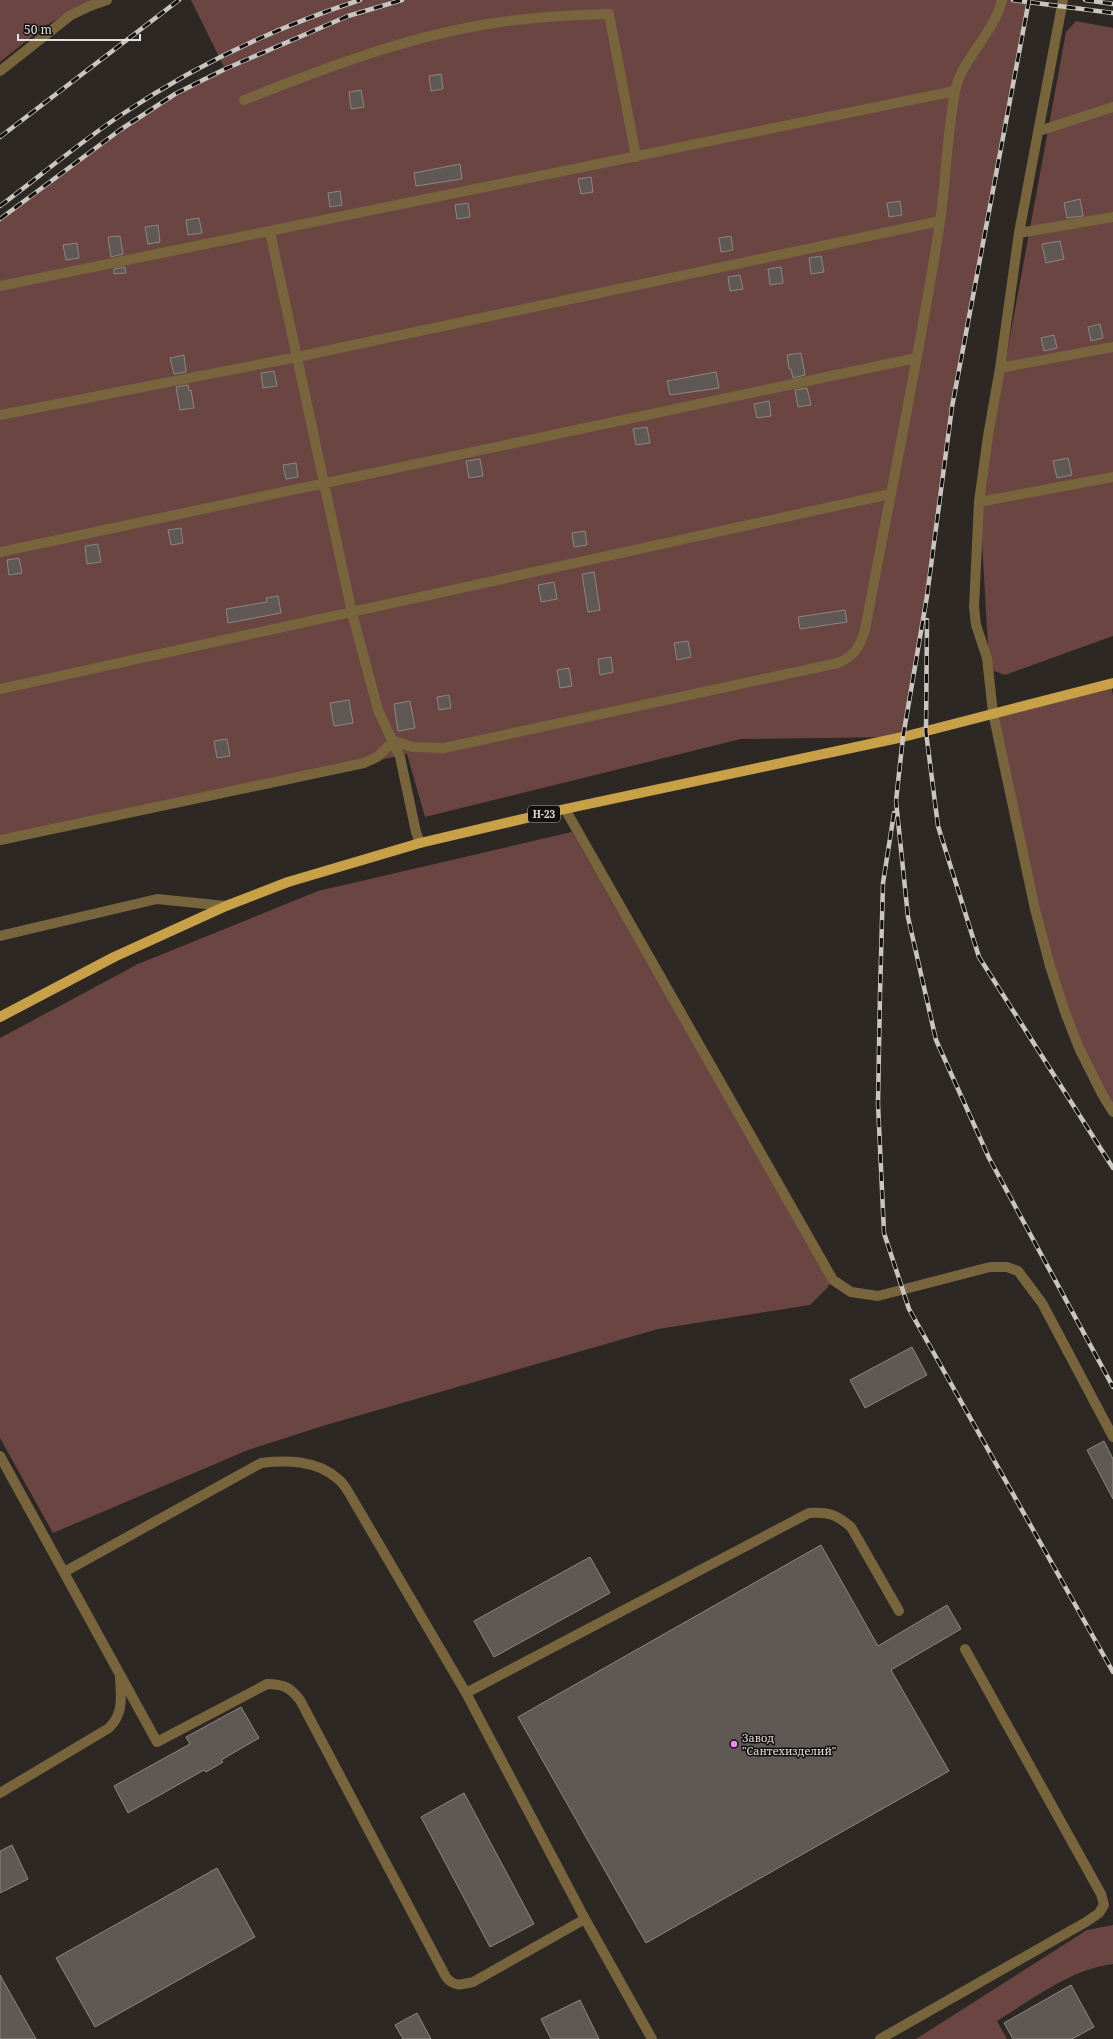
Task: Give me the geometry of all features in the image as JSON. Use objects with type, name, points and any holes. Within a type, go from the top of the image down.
[{"type":"main road","name":"Н-23","points":[[0,1017],[114,957],[226,906],[288,882],[420,843],[903,737],[1113,683]]},
{"type":"street","points":[[0,71],[71,15],[107,0]]},
{"type":"street","points":[[394,741],[412,747],[444,748],[838,663],[846,660],[855,653],[861,644],[865,630],[916,358],[940,221],[955,91],[970,60],[999,12],[1002,0]]},
{"type":"street","points":[[1064,0],[1019,233],[979,502],[974,607],[976,625],[987,658],[993,713],[1035,909],[1050,966],[1079,1048],[1102,1094],[1113,1112]]},
{"type":"street","points":[[244,100],[365,54],[447,32],[499,22],[554,16],[609,14],[636,157]]},
{"type":"street","points":[[0,286],[955,91]]},
{"type":"street","points":[[1039,131],[1113,107]]},
{"type":"street","points":[[1019,233],[1113,217]]},
{"type":"street","points":[[0,415],[297,357],[940,221]]},
{"type":"street","points":[[270,232],[352,613],[378,710],[394,741],[400,757],[416,832],[420,843]]},
{"type":"street","points":[[1000,368],[1113,347]]},
{"type":"street","points":[[0,552],[916,358]]},
{"type":"street","points":[[979,502],[1113,477]]},
{"type":"street","points":[[0,689],[890,494]]},
{"type":"street","points":[[0,840],[364,763],[377,757],[394,741]]},
{"type":"street","points":[[565,810],[833,1280],[851,1292],[878,1296],[990,1267],[1007,1267],[1018,1270],[1042,1304],[1113,1437]]},
{"type":"street","points":[[0,936],[156,900],[226,906]]},
{"type":"street","points":[[0,1456],[157,1742],[267,1684],[282,1684],[291,1689],[300,1700],[451,1984],[459,1985],[473,1982],[585,1919]]},
{"type":"street","points":[[64,1572],[261,1463],[276,1461],[304,1462],[337,1478],[349,1493],[466,1693],[585,1919],[652,2039]]},
{"type":"street","points":[[466,1693],[809,1514],[827,1512],[843,1520],[851,1527],[899,1611]]},
{"type":"street","points":[[880,2039],[1086,1922],[1099,1913],[1104,1905],[1101,1894],[965,1650]]},
{"type":"street","points":[[0,1793],[109,1728],[114,1723],[121,1709],[120,1674]]},
{"type":"shaded area","points":[[0,0],[92,0],[45,26],[0,62]]},
{"type":"shaded area","points":[[191,0],[1029,0],[952,407],[927,596],[903,737],[741,739],[425,817],[407,754],[0,845],[0,219],[120,130],[175,94],[225,69]]},
{"type":"shaded area","points":[[1076,21],[1113,28],[1113,636],[1005,675],[994,671],[988,646],[981,524],[987,462],[1066,32]]},
{"type":"shaded area","points":[[1111,684],[1113,696],[1113,1112],[1102,1094],[1050,966],[993,713]]},
{"type":"shaded area","points":[[572,832],[830,1282],[828,1287],[810,1305],[658,1329],[326,1425],[248,1450],[53,1533],[0,1438],[0,1038],[138,964],[318,891]]},
{"type":"shaded area","points":[[1113,1925],[1113,1964],[1097,1967],[1067,1978],[997,2021],[1007,2039],[916,2039],[1087,1930]]},
{"type":"building","points":[[441,74],[443,89],[431,91],[429,76]]},
{"type":"building","points":[[361,90],[364,107],[351,109],[349,92]]},
{"type":"building","points":[[460,164],[462,179],[416,186],[414,173]]},
{"type":"building","points":[[591,177],[593,192],[581,194],[578,179]]},
{"type":"building","points":[[340,191],[342,205],[330,207],[328,193]]},
{"type":"building","points":[[1080,199],[1083,216],[1067,218],[1064,203]]},
{"type":"building","points":[[900,201],[902,215],[889,217],[887,203]]},
{"type":"building","points":[[468,203],[470,217],[457,219],[455,205]]},
{"type":"building","points":[[199,218],[202,233],[188,235],[186,220]]},
{"type":"building","points":[[158,225],[160,242],[148,244],[145,227]]},
{"type":"building","points":[[120,236],[123,254],[111,257],[108,237]]},
{"type":"building","points":[[731,236],[733,250],[721,252],[719,238]]},
{"type":"building","points":[[1060,241],[1064,259],[1046,263],[1042,244]]},
{"type":"building","points":[[77,243],[79,258],[66,260],[63,245]]},
{"type":"building","points":[[821,256],[824,272],[811,274],[809,258]]},
{"type":"building","points":[[125,267],[126,273],[114,274],[114,269]]},
{"type":"building","points":[[781,267],[783,283],[770,285],[768,269]]},
{"type":"building","points":[[740,275],[743,289],[730,291],[728,277]]},
{"type":"building","points":[[1100,324],[1103,338],[1091,341],[1088,327]]},
{"type":"building","points":[[1054,335],[1057,348],[1044,351],[1041,338]]},
{"type":"building","points":[[801,353],[805,375],[793,378],[791,369],[789,369],[787,355]]},
{"type":"building","points":[[184,355],[186,372],[174,374],[170,358]]},
{"type":"building","points":[[274,371],[277,386],[263,388],[261,373]]},
{"type":"building","points":[[716,372],[719,388],[670,395],[667,381]]},
{"type":"building","points":[[188,385],[189,391],[191,390],[194,408],[180,410],[176,387]]},
{"type":"building","points":[[807,388],[811,405],[798,407],[795,390]]},
{"type":"building","points":[[769,401],[771,416],[757,418],[754,404]]},
{"type":"building","points":[[647,427],[650,443],[636,445],[633,429]]},
{"type":"building","points":[[1068,458],[1072,475],[1057,478],[1053,461]]},
{"type":"building","points":[[480,459],[483,476],[469,478],[466,461]]},
{"type":"building","points":[[296,463],[298,477],[286,479],[283,465]]},
{"type":"building","points":[[181,528],[183,543],[171,545],[168,530]]},
{"type":"building","points":[[585,531],[587,545],[574,547],[572,533]]},
{"type":"building","points":[[98,544],[101,562],[87,564],[85,546]]},
{"type":"building","points":[[19,558],[22,573],[9,575],[7,560]]},
{"type":"building","points":[[594,572],[600,610],[588,612],[582,574]]},
{"type":"building","points":[[554,582],[557,599],[541,602],[538,585]]},
{"type":"building","points":[[278,596],[281,613],[228,623],[226,609],[267,602],[266,598]]},
{"type":"building","points":[[845,610],[847,622],[800,629],[798,617]]},
{"type":"building","points":[[688,641],[691,657],[677,660],[674,643]]},
{"type":"building","points":[[611,657],[613,672],[600,675],[598,659]]},
{"type":"building","points":[[569,668],[572,686],[560,688],[557,670]]},
{"type":"building","points":[[449,695],[451,708],[439,710],[437,697]]},
{"type":"building","points":[[349,700],[353,723],[334,726],[330,703]]},
{"type":"building","points":[[410,701],[415,728],[398,731],[394,704]]},
{"type":"building","points":[[227,739],[230,756],[217,758],[214,741]]},
{"type":"building","points":[[912,1347],[927,1375],[865,1408],[850,1380]]},
{"type":"building","points":[[1104,1441],[1113,1459],[1113,1499],[1087,1450]]},
{"type":"building","name":"Завод \"Сантехизделий\"","points":[[821,1545],[878,1646],[947,1605],[961,1629],[891,1670],[949,1771],[646,1943],[518,1717]]},
{"type":"building","points":[[590,1557],[610,1593],[494,1657],[474,1621]]},
{"type":"building","points":[[241,1707],[259,1738],[221,1760],[223,1762],[206,1772],[204,1770],[128,1813],[114,1786],[190,1744],[186,1737]]},
{"type":"building","points":[[464,1793],[534,1924],[490,1947],[421,1817]]},
{"type":"building","points":[[12,1845],[28,1879],[0,1893],[0,1851]]},
{"type":"building","points":[[217,1868],[255,1937],[95,2027],[56,1958]]},
{"type":"building","points":[[0,1975],[36,2039],[0,2039]]},
{"type":"building","points":[[1071,1985],[1094,2027],[1072,2039],[1013,2039],[1004,2023]]},
{"type":"building","points":[[580,2000],[599,2039],[551,2039],[541,2019]]},
{"type":"building","points":[[417,2013],[431,2039],[403,2039],[395,2025]]},
{"type":"railway","points":[[0,137],[179,0]]},
{"type":"railway","points":[[0,206],[105,126],[177,80],[236,49],[267,35],[297,22],[360,0]]},
{"type":"railway","points":[[0,219],[120,130],[175,94],[225,69],[348,16],[402,0]]},
{"type":"railway","points":[[1013,0],[1113,13]]},
{"type":"railway","points":[[1029,0],[952,407],[927,596],[903,737],[896,801],[908,917],[936,1040],[989,1158],[1113,1387]]},
{"type":"railway","points":[[1085,0],[1113,4]]},
{"type":"railway","points":[[927,620],[926,732],[938,826],[979,957],[1113,1168]]},
{"type":"railway","points":[[894,813],[883,883],[880,994],[878,1104],[884,1233],[909,1309],[1113,1672]]},
{"type":"place","name":"Завод \"Сантехизделий\"","points":[[734,1744]]}]
